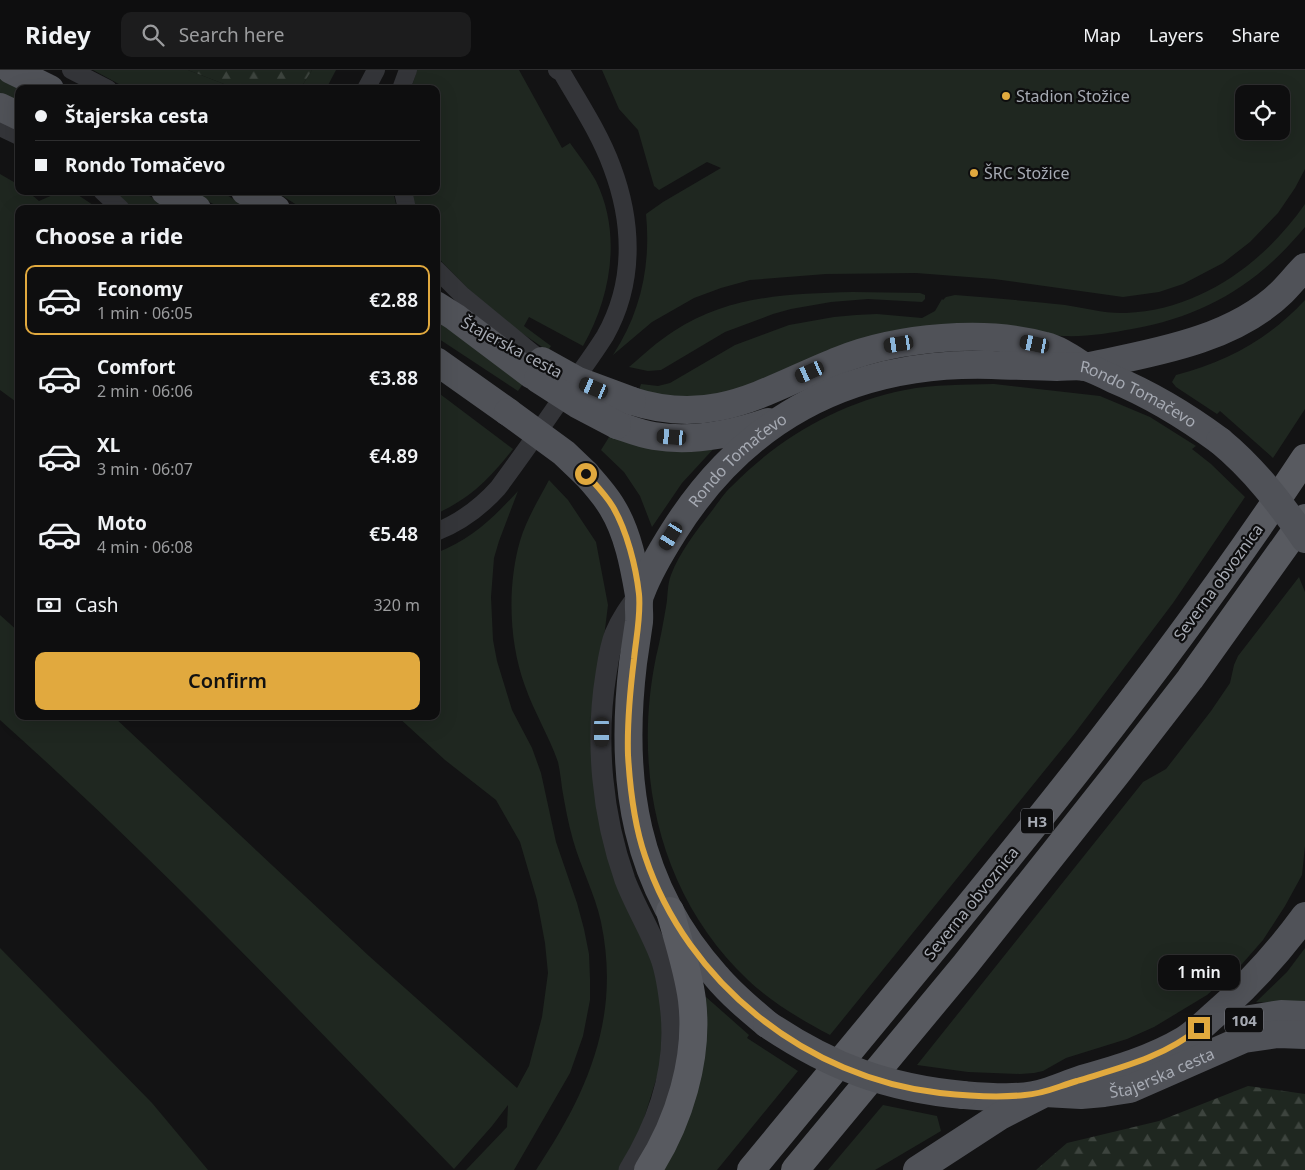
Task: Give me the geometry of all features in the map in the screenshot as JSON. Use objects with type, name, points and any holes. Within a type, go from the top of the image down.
[{"type":"highway","name":"Severna obvoznica","points":[[751,1170],[1015,850],[1127,707],[1229,567],[1305,458]]},
{"type":"highway","name":"Severna obvoznica","points":[[795,1170],[965,965],[1118,772],[1190,678],[1305,518]]},
{"type":"highway","points":[[648,1170],[671,1128],[682,1096],[688,1069],[692,1034],[692,1001],[685,966],[670,911]]},
{"type":"main road","points":[[11,70],[42,85]]},
{"type":"main road","points":[[0,107],[15,114]]},
{"type":"main road","points":[[172,195],[190,205]]},
{"type":"main road","points":[[252,195],[269,205]]},
{"type":"main road","points":[[1085,367],[1176,347],[1221,332],[1249,317],[1281,293],[1305,267]]},
{"type":"main road","name":"Štajerska cesta","points":[[446,311],[537,368],[591,412],[617,425],[654,436],[688,437],[727,433],[751,428],[784,417]]},
{"type":"main road","name":"Štajerska cesta","points":[[537,368],[632,401],[669,410],[704,410],[726,406],[752,397],[835,362],[865,352],[895,345],[953,337],[1022,341],[1047,346],[1085,367]]},
{"type":"main road","points":[[440,364],[564,453],[586,474],[613,507],[632,560],[639,595]]},
{"type":"main road","name":"Rondo Tomačevo","points":[[1305,539],[1265,484],[1240,458],[1220,441],[1156,398],[1085,367],[969,364],[925,367],[869,379],[808,402],[784,417],[751,441],[689,508],[663,549],[639,595],[639,620],[629,706],[628,753],[630,784],[645,856],[670,911],[690,944],[716,977],[768,1024],[820,1056],[866,1076],[896,1085],[936,1092],[984,1097],[1045,1093],[1064,1085],[1117,1070],[1147,1058],[1186,1039],[1240,993],[1267,964],[1305,916]]},
{"type":"main road","name":"Štajerska cesta","points":[[1186,1039],[1244,1020],[1281,1014],[1305,1015]]},
{"type":"main road","name":"Štajerska cesta","points":[[1045,1093],[1081,1095],[1130,1089],[1244,1039],[1278,1034],[1305,1035]]},
{"type":"main road","points":[[917,1170],[1000,1116],[1045,1093]]},
{"type":"street","points":[[71,70],[100,85]]},
{"type":"street","points":[[368,85],[376,70]]},
{"type":"street","points":[[402,85],[408,70]]},
{"type":"street","points":[[440,530],[467,517],[484,504],[498,488],[596,350],[613,319],[625,285],[628,249],[625,216],[618,184],[601,142],[561,71]]},
{"type":"street","points":[[0,126],[15,134]]},
{"type":"street","points":[[106,195],[117,205]]},
{"type":"street","points":[[440,273],[537,368]]},
{"type":"street","points":[[629,1170],[645,1142],[657,1113],[668,1078],[672,1052],[671,1012],[667,983],[660,957],[633,900],[620,862],[608,817],[602,764],[602,711],[614,634],[624,615],[639,595]]},
{"type":"green space","points":[[93,70],[188,70],[227,85],[121,85]]},
{"type":"green space","points":[[188,70],[312,70],[303,85],[227,85]]},
{"type":"green space","points":[[312,70],[336,70],[328,85],[303,85]]},
{"type":"green space","points":[[417,70],[519,70],[562,148],[570,143],[593,176],[604,201],[609,222],[610,265],[600,307],[593,327],[583,346],[529,317],[524,326],[551,346],[548,351],[501,319],[483,304],[440,259],[440,205],[415,205],[412,195],[440,195],[440,85],[412,85]]},
{"type":"green space","name":"ŠRC Stožice","points":[[602,70],[1305,70],[1305,169],[1295,188],[1278,213],[1250,242],[1223,263],[1183,284],[1159,292],[1123,297],[994,279],[916,273],[826,274],[750,280],[694,298],[652,322],[613,355],[631,322],[642,288],[647,252],[646,214],[721,168],[707,162],[659,190],[654,186],[638,130],[619,109]]},
{"type":"green space","points":[[0,78],[15,87],[15,102],[0,95]]},
{"type":"green space","points":[[0,174],[15,183],[15,195],[32,195],[39,201],[53,195],[78,195],[93,205],[15,205],[15,401],[0,390]]},
{"type":"green space","points":[[119,195],[147,195],[166,205],[129,205]]},
{"type":"green space","points":[[197,195],[227,195],[243,205],[215,205]]},
{"type":"green space","points":[[281,195],[394,195],[396,205],[297,205]]},
{"type":"green space","points":[[1305,204],[1305,227],[1287,247],[1249,281],[1206,306],[1183,316],[1158,323],[1115,332],[1081,336],[1054,336],[1023,331],[734,391],[700,396],[675,397],[639,390],[641,384],[658,386],[670,383],[735,345],[789,325],[856,315],[877,314],[922,318],[935,311],[942,299],[955,295],[1065,305],[1118,313],[1153,310],[1179,303],[1204,293],[1228,280],[1250,264],[1289,226]]},
{"type":"green space","points":[[853,292],[920,293],[925,295],[925,299],[922,302],[868,299],[831,302],[791,309],[725,332],[661,370],[648,371],[629,367],[674,331],[716,310],[760,299],[805,294]]},
{"type":"green space","points":[[1305,300],[1305,409],[1273,458],[1220,411],[1217,414],[1176,387],[1172,382],[1176,375],[1213,363],[1246,347],[1277,326]]},
{"type":"green space","points":[[440,323],[527,378],[518,391],[440,340]]},
{"type":"green space","points":[[994,384],[1100,396],[1150,417],[1196,446],[1192,449],[1211,464],[1245,497],[1173,603],[1075,733],[830,1035],[787,1010],[748,980],[718,947],[693,911],[674,872],[660,831],[651,789],[648,745],[649,701],[670,579],[674,567],[689,542],[726,492],[770,453],[811,425],[857,404],[905,390],[938,386]]},
{"type":"green space","points":[[440,394],[513,449],[479,486],[449,508],[440,512]]},
{"type":"green space","points":[[611,434],[717,445],[682,483],[652,527],[640,496],[624,472],[601,450]]},
{"type":"green space","points":[[549,480],[568,500],[596,542],[608,605],[595,710],[595,776],[653,959],[663,1013],[660,1067],[642,1125],[619,1170],[536,1170],[555,1141],[585,1082],[596,1052],[603,1022],[607,990],[606,957],[601,922],[571,834],[558,762],[525,686],[513,633],[513,577],[520,541],[533,510]]},
{"type":"green space","points":[[518,491],[494,558],[491,597],[493,640],[497,661],[512,710],[532,748],[541,773],[556,842],[577,903],[589,954],[590,1000],[583,1036],[570,1073],[514,1170],[466,1170],[507,1127],[508,1105],[454,1169],[174,884],[0,720],[0,615],[15,628],[15,720],[117,720],[369,956],[517,1088],[529,1066],[542,1017],[548,973],[545,943],[537,900],[520,842],[496,800],[445,760],[401,720],[440,720],[440,551],[471,534],[500,510]]},
{"type":"green space","points":[[1299,577],[1305,592],[1305,846],[1302,875],[1263,940],[1242,964],[1207,995],[1154,1027],[1127,1039],[1066,1058],[1043,1071],[1020,1074],[968,1072],[917,1065],[1143,782],[1166,769],[1230,683],[1238,656]]},
{"type":"green space","points":[[0,948],[152,1103],[208,1170],[0,1170]]},
{"type":"green space","points":[[1305,948],[1305,1004],[1256,1002],[1287,972]]},
{"type":"green space","points":[[703,997],[706,997],[749,1035],[747,1038],[798,1071],[717,1170],[659,1170]]},
{"type":"green space","points":[[1248,1086],[1305,1094],[1305,1170],[1036,1170],[1067,1143],[1159,1121]]},
{"type":"green space","points":[[883,1105],[937,1116],[941,1131],[875,1170],[828,1170]]},
{"type":"place","name":"Stadion Stožice","points":[[1006,96]]},
{"type":"place","name":"ŠRC Stožice","points":[[974,173]]},
{"type":"route","points":[[586,474],[613,507],[630,551],[639,595],[639,620],[629,706],[628,753],[631,794],[645,856],[670,911],[690,944],[730,992],[768,1024],[806,1049],[866,1076],[896,1085],[936,1092],[984,1097],[1025,1096],[1045,1093],[1064,1085],[1117,1070],[1186,1039],[1199,1028]]}]
